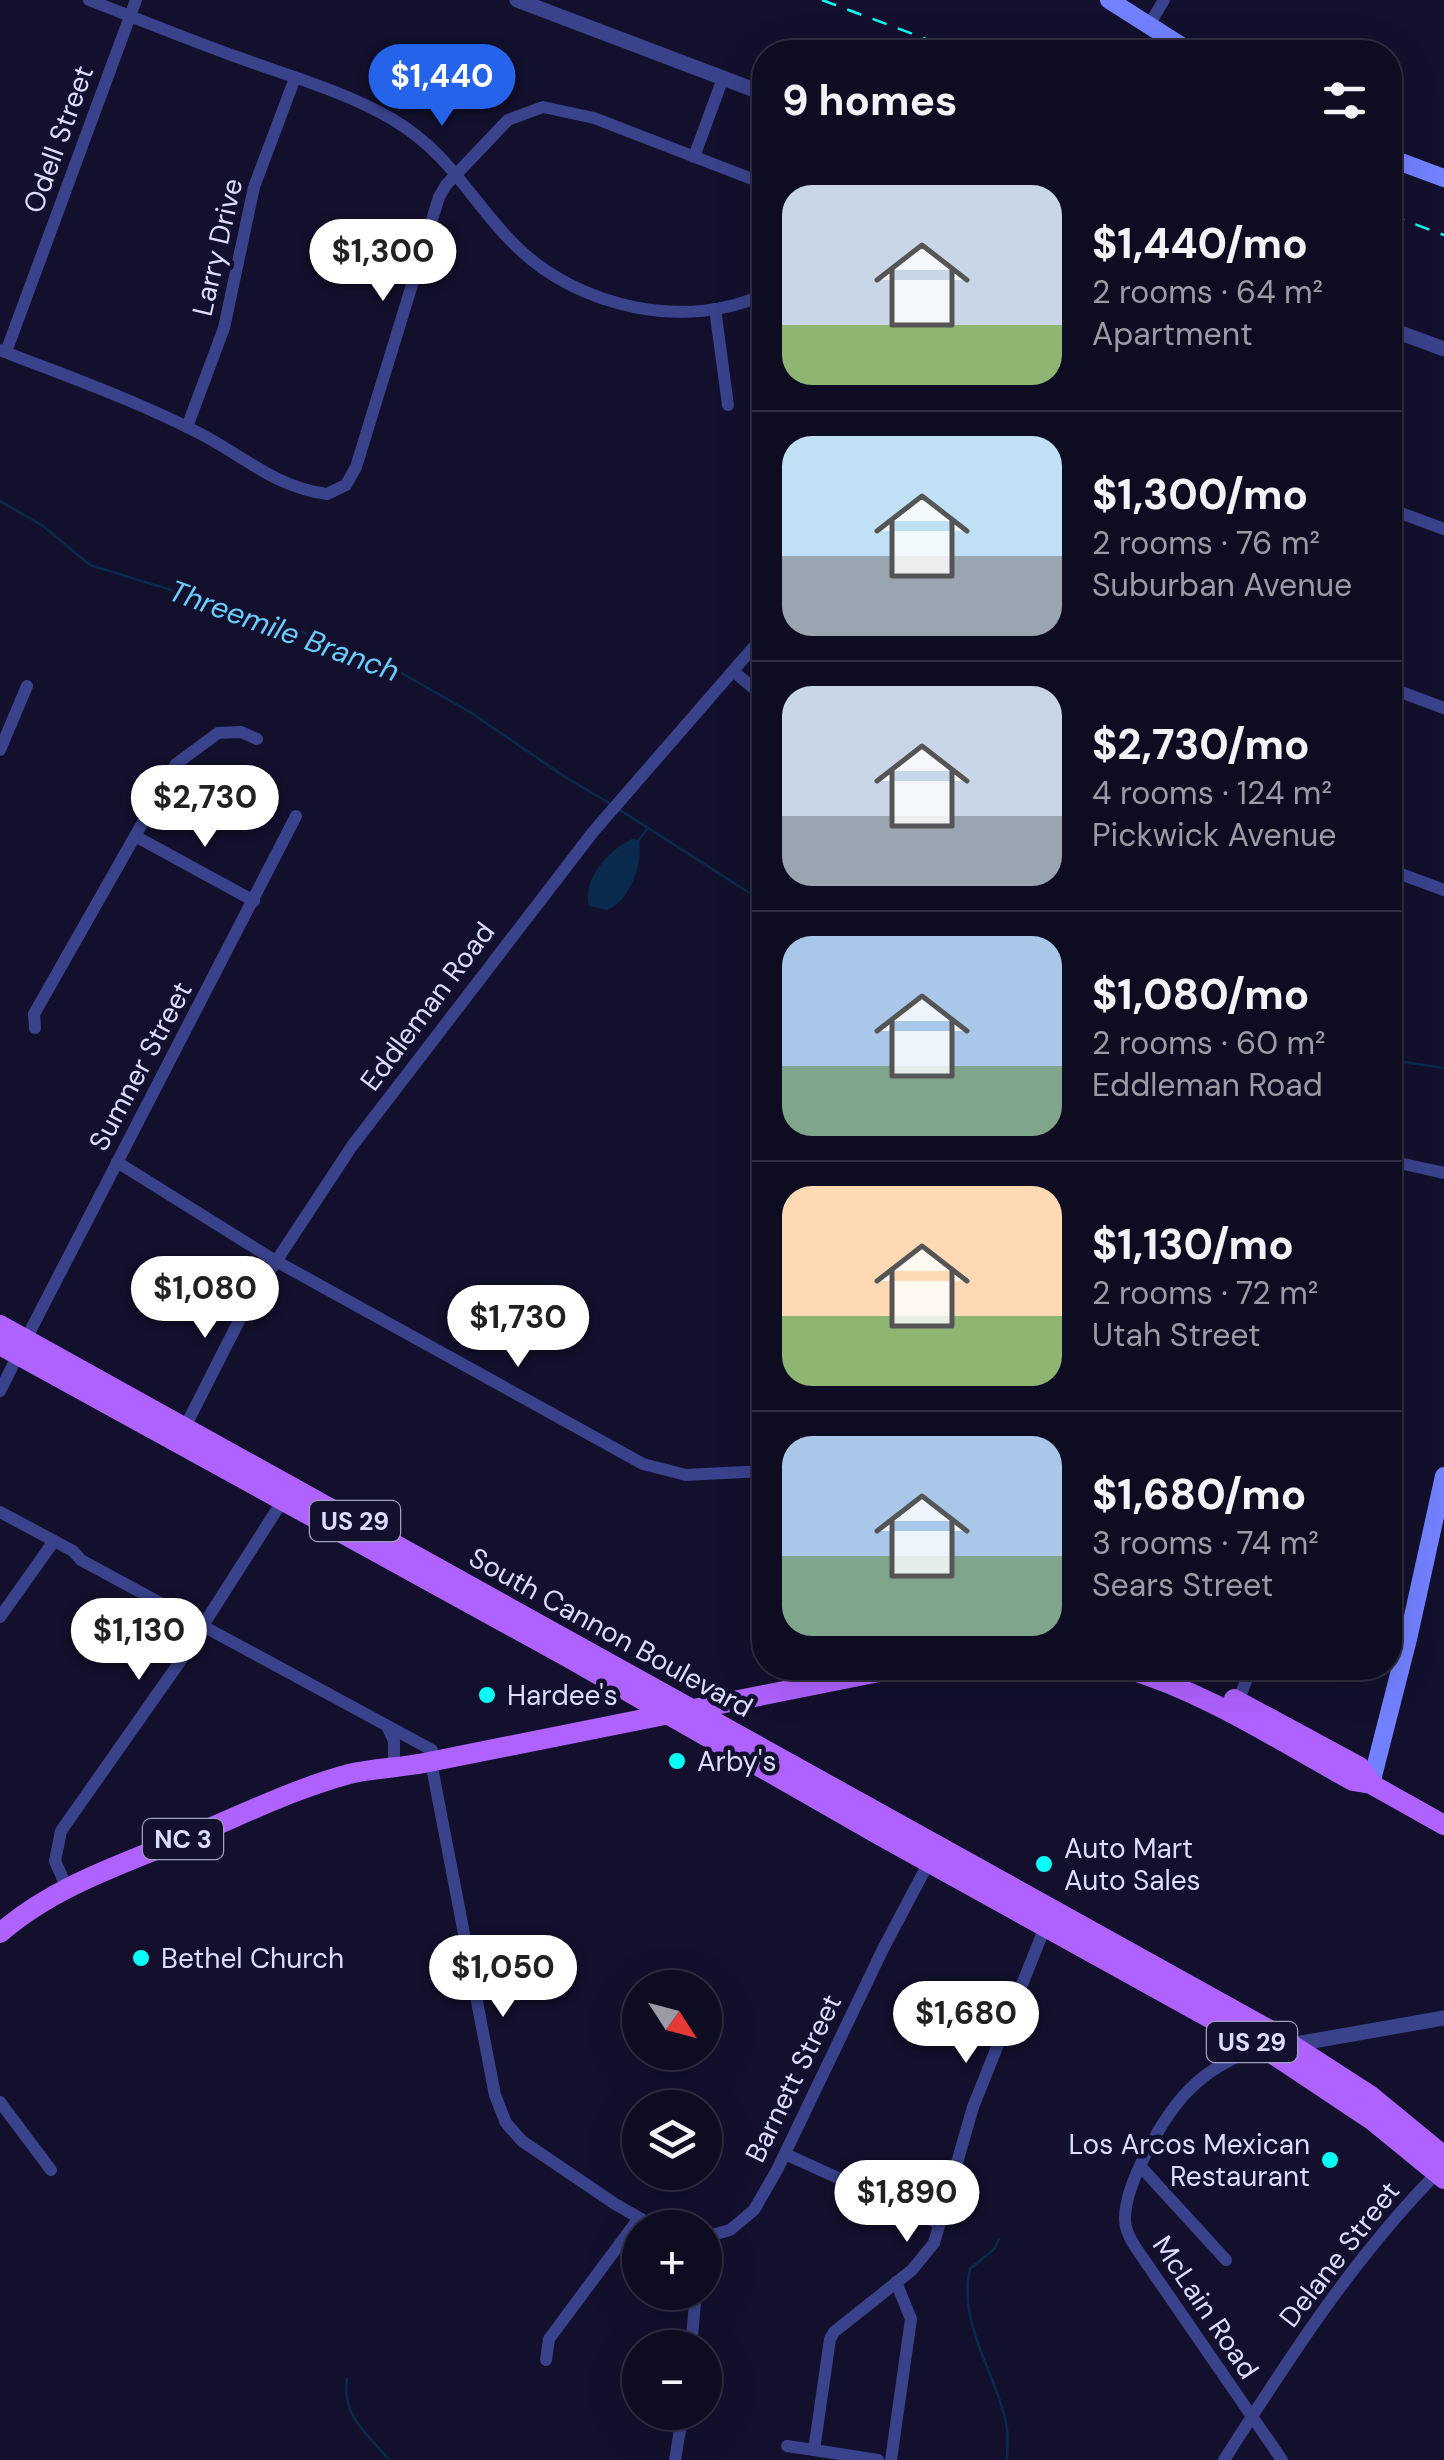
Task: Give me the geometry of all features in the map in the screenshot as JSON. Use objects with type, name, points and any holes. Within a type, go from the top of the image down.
[{"type":"main road","points":[[1109,0],[1171,40]]},
{"type":"main road","points":[[1402,162],[1444,178]]},
{"type":"main road","name":"South Cannon Boulevard","points":[[0,1324],[15,1347],[676,1709],[929,1862],[1262,2047],[1442,2169]]},
{"type":"main road","points":[[1402,1624],[1444,1476]]},
{"type":"main road","name":"NC 3","points":[[676,1709],[769,1680]]},
{"type":"main road","name":"NC 3","points":[[4,1923],[67,1888],[309,1787],[385,1763],[386,1770],[432,1756],[839,1680]]},
{"type":"main road","points":[[1162,1680],[1235,1708]]},
{"type":"main road","points":[[1185,1680],[1353,1780],[1371,1784],[1444,1825]]},
{"type":"main road","points":[[1371,1784],[1391,1680]]},
{"type":"main road","points":[[754,1697],[743,1716],[754,1743]]},
{"type":"main road","name":"South Cannon Boulevard","points":[[676,1709],[754,1743],[1293,2044],[1371,2096],[1442,2169]]},
{"type":"main road","name":"US 29","points":[[929,1862],[946,1862],[982,1876],[997,1877]]},
{"type":"street","points":[[89,0],[294,78],[394,121],[430,146],[458,174],[521,251],[571,284],[599,297],[672,312],[752,300]]},
{"type":"street","name":"Odell Street","points":[[3,351],[136,0]]},
{"type":"street","points":[[516,0],[542,4],[752,89]]},
{"type":"street","points":[[1148,26],[1164,0]]},
{"type":"street","name":"Larry Drive","points":[[186,427],[224,328],[254,187],[294,78]]},
{"type":"street","points":[[694,157],[723,78]]},
{"type":"street","points":[[3,351],[117,394],[186,427],[287,485],[327,494],[346,484],[356,467],[435,207],[446,185],[508,120],[543,108],[594,118],[752,179]]},
{"type":"street","points":[[715,308],[728,405]]},
{"type":"street","points":[[1402,333],[1444,349]]},
{"type":"street","points":[[1402,513],[1444,529]]},
{"type":"street","name":"Eddleman Road","points":[[181,1435],[246,1307],[352,1146],[593,832],[752,649]]},
{"type":"street","points":[[733,671],[752,687]]},
{"type":"street","points":[[0,750],[26,686]]},
{"type":"street","points":[[1402,692],[1444,708]]},
{"type":"street","points":[[35,1028],[34,1014],[176,764],[218,733],[240,732],[258,739]]},
{"type":"street","name":"Sumner Street","points":[[0,1391],[15,1347],[117,1162],[296,816]]},
{"type":"street","points":[[135,836],[254,901]]},
{"type":"street","points":[[1402,874],[1444,890]]},
{"type":"street","points":[[117,1162],[274,1260],[643,1464],[686,1475],[752,1472]]},
{"type":"street","points":[[1402,1164],[1444,1174]]},
{"type":"street","points":[[67,1888],[56,1861],[56,1842],[61,1831],[180,1663],[286,1494]]},
{"type":"street","points":[[0,1512],[73,1552],[80,1560],[387,1726],[432,1756],[495,2096],[502,2116],[522,2141],[627,2210]]},
{"type":"street","points":[[0,1617],[54,1541]]},
{"type":"street","points":[[1235,1708],[1246,1680]]},
{"type":"street","points":[[385,1763],[394,1741],[387,1726]]},
{"type":"street","name":"Barnett Street","points":[[722,2232],[754,2210],[929,1862]]},
{"type":"street","points":[[814,2450],[831,2334],[930,2250],[973,2108],[1045,1927]]},
{"type":"street","name":"McLain Road","points":[[1282,2460],[1129,2237],[1126,2208],[1141,2167],[1164,2121],[1190,2089],[1239,2054],[1444,2018]]},
{"type":"street","points":[[0,2102],[51,2170]]},
{"type":"street","points":[[785,2154],[940,2224]]},
{"type":"street","points":[[1141,2167],[1226,2260]]},
{"type":"street","name":"Delane Street","points":[[1251,2417],[1335,2294],[1392,2221],[1442,2169]]},
{"type":"street","points":[[546,2360],[549,2339],[622,2241]]},
{"type":"street","points":[[891,2460],[912,2318],[896,2282]]},
{"type":"street","name":"McLain Road","points":[[1224,2460],[1251,2417]]},
{"type":"street","points":[[675,2460],[680,2430]]},
{"type":"street","points":[[787,2446],[878,2460]]},
{"type":"water","points":[[632,839],[639,840],[640,849],[628,890],[607,910],[589,906],[593,876],[614,850]]},
{"type":"waterway","name":"Threemile Branch","points":[[0,501],[43,526],[90,565],[281,624],[382,662],[470,712],[609,803]]},
{"type":"waterway","name":"Threemile Branch","points":[[620,810],[752,895]]},
{"type":"waterway","points":[[637,843],[647,829]]},
{"type":"waterway","name":"Threemile Branch","points":[[1402,1062],[1444,1068]]},
{"type":"waterway","points":[[999,2239],[994,2249],[970,2269],[967,2290],[974,2330],[1007,2428],[1007,2460]]},
{"type":"waterway","points":[[347,2379],[352,2414],[389,2460]]},
{"type":"railway","points":[[822,0],[929,40]]},
{"type":"railway","points":[[1402,219],[1444,235]]},
{"type":"place","name":"Hardee's","points":[[487,1695]]},
{"type":"place","name":"Arby's","points":[[677,1761]]},
{"type":"place","name":"Auto Mart Auto Sales","points":[[1044,1864]]},
{"type":"place","name":"Bethel Church","points":[[141,1958]]},
{"type":"place","name":"Los Arcos Mexican Restaurant","points":[[1330,2160]]}]
